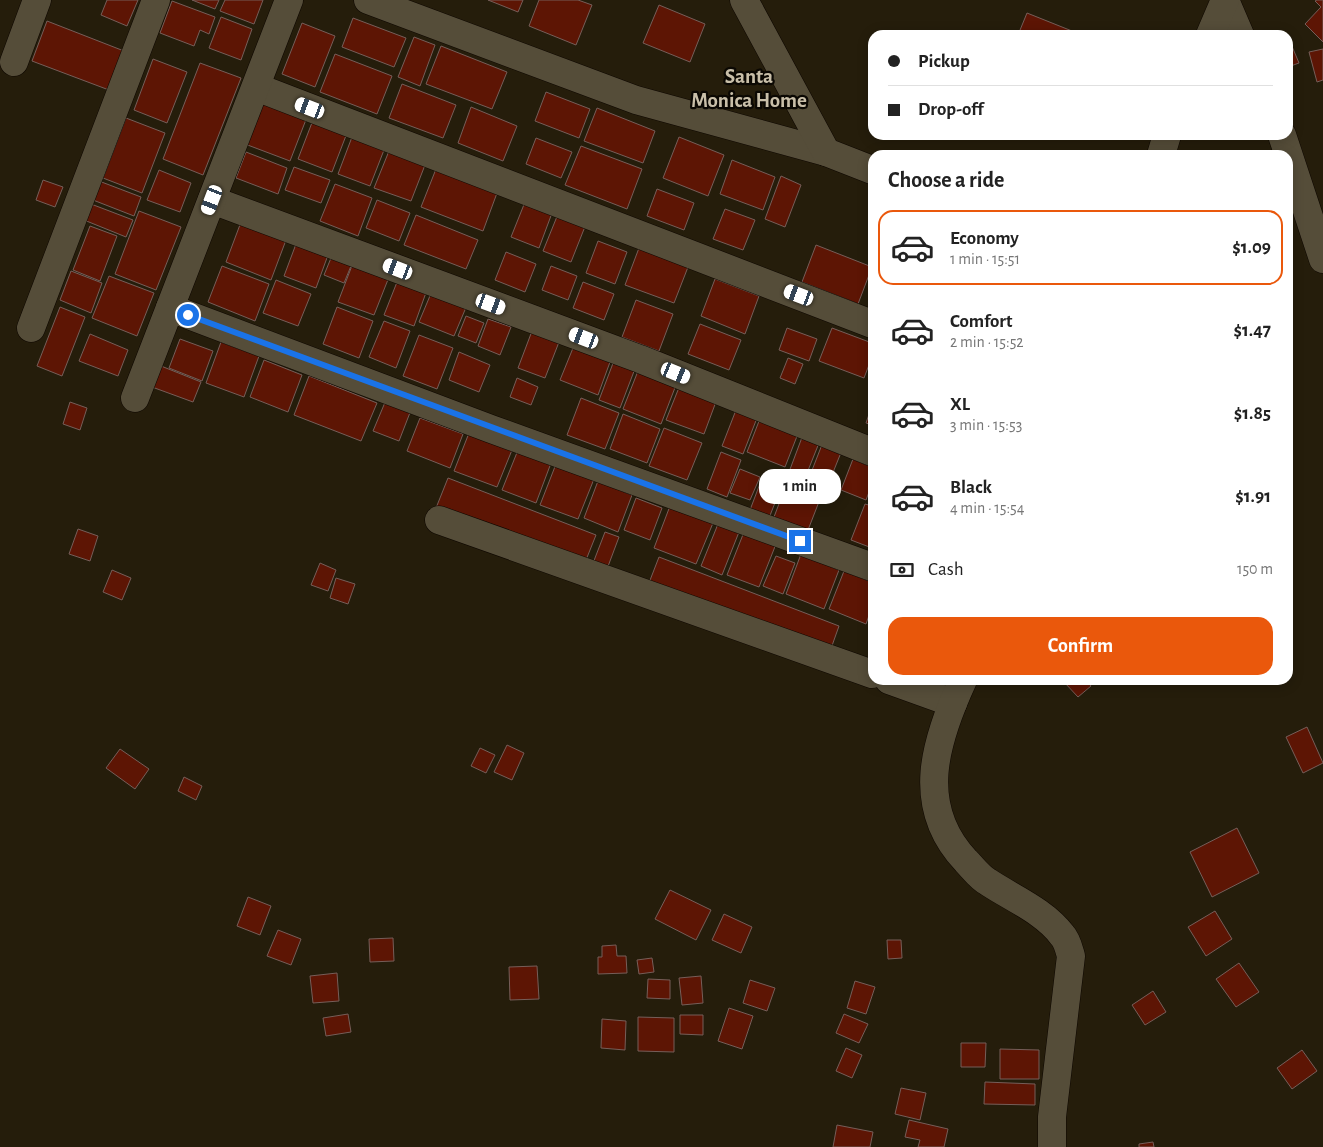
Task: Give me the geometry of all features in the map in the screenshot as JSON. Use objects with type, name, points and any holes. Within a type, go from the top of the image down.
[{"type":"street","points":[[14,62],[37,0]]},
{"type":"street","points":[[31,328],[156,0]]},
{"type":"street","points":[[135,398],[289,0]]},
{"type":"street","points":[[368,0],[636,100],[826,152],[868,168]]},
{"type":"street","points":[[1212,30],[1225,0]]},
{"type":"street","points":[[1225,0],[1238,30]]},
{"type":"street","points":[[740,3],[826,152]]},
{"type":"street","points":[[256,87],[868,322]]},
{"type":"street","points":[[1293,168],[1323,259]]},
{"type":"street","points":[[212,200],[640,359],[868,450]]},
{"type":"street","points":[[170,308],[491,429],[868,566]]},
{"type":"street","points":[[439,520],[868,673]]},
{"type":"street","points":[[920,685],[958,691],[938,749],[932,783],[938,815],[954,848],[985,881],[1049,921],[1064,936],[1071,956],[1052,1117],[1052,1147]]},
{"type":"building","points":[[107,0],[138,0],[127,26],[101,15]]},
{"type":"building","points":[[192,0],[219,0],[215,9]]},
{"type":"building","points":[[225,0],[263,0],[254,24],[220,11]]},
{"type":"building","points":[[488,0],[523,0],[518,12]]},
{"type":"building","points":[[539,0],[578,0],[592,5],[576,45],[529,26]]},
{"type":"building","points":[[1323,0],[1323,42],[1305,24],[1321,7],[1315,1]]},
{"type":"building","points":[[172,1],[215,17],[209,34],[200,30],[194,46],[160,33]]},
{"type":"building","points":[[659,5],[705,24],[690,62],[643,43]]},
{"type":"building","points":[[1027,13],[1070,30],[1020,30]]},
{"type":"building","points":[[221,17],[252,29],[241,60],[209,48]]},
{"type":"building","points":[[353,18],[406,38],[394,67],[342,47]]},
{"type":"building","points":[[47,21],[124,51],[109,90],[32,61]]},
{"type":"building","points":[[302,23],[335,36],[315,87],[282,74]]},
{"type":"building","points":[[414,37],[435,45],[420,86],[398,77]]},
{"type":"building","points":[[441,46],[507,72],[492,109],[426,84]]},
{"type":"building","points":[[1293,49],[1299,63],[1293,65]]},
{"type":"building","points":[[1323,49],[1323,80],[1317,82],[1309,52]]},
{"type":"building","points":[[335,54],[392,76],[377,114],[320,92]]},
{"type":"building","points":[[153,59],[187,72],[167,123],[134,110]]},
{"type":"building","points":[[200,63],[241,78],[203,175],[163,159]]},
{"type":"building","points":[[402,84],[456,105],[443,138],[389,118]]},
{"type":"building","points":[[546,92],[590,109],[579,138],[535,121]]},
{"type":"building","points":[[262,100],[307,117],[290,161],[245,144]]},
{"type":"building","points":[[471,107],[517,126],[503,161],[458,143]]},
{"type":"building","points":[[597,108],[655,131],[643,163],[584,141]]},
{"type":"building","points":[[126,118],[165,133],[142,193],[103,178]]},
{"type":"building","points":[[313,120],[347,133],[332,172],[298,159]]},
{"type":"building","points":[[352,137],[384,150],[370,186],[338,174]]},
{"type":"building","points":[[679,137],[724,155],[708,196],[663,178]]},
{"type":"building","points":[[536,138],[572,152],[561,178],[526,164]]},
{"type":"building","points":[[581,146],[642,169],[627,209],[565,185]]},
{"type":"building","points":[[389,151],[425,165],[411,201],[374,188]]},
{"type":"building","points":[[246,152],[287,168],[278,194],[236,178]]},
{"type":"building","points":[[732,160],[775,177],[763,210],[720,194]]},
{"type":"building","points":[[294,167],[330,180],[321,203],[285,190]]},
{"type":"building","points":[[436,169],[497,193],[483,231],[421,207]]},
{"type":"building","points":[[159,170],[191,183],[180,212],[147,200]]},
{"type":"building","points":[[781,176],[801,185],[785,227],[765,219]]},
{"type":"building","points":[[43,180],[63,187],[55,207],[36,200]]},
{"type":"building","points":[[99,181],[141,197],[134,216],[93,200]]},
{"type":"building","points":[[335,184],[372,198],[358,236],[320,221]]},
{"type":"building","points":[[657,189],[694,203],[684,230],[647,216]]},
{"type":"building","points":[[377,200],[410,213],[399,241],[366,228]]},
{"type":"building","points":[[525,202],[552,213],[539,248],[511,237]]},
{"type":"building","points":[[91,204],[133,220],[126,237],[84,220]]},
{"type":"building","points":[[725,209],[755,220],[743,250],[713,239]]},
{"type":"building","points":[[139,211],[181,227],[156,290],[115,274]]},
{"type":"building","points":[[558,214],[586,224],[571,262],[543,251]]},
{"type":"building","points":[[416,215],[478,240],[466,269],[404,245]]},
{"type":"building","points":[[241,222],[286,240],[271,280],[226,262]]},
{"type":"building","points":[[90,226],[117,236],[100,281],[73,270]]},
{"type":"building","points":[[598,241],[627,252],[615,284],[586,273]]},
{"type":"building","points":[[296,244],[328,255],[316,288],[284,276]]},
{"type":"building","points":[[816,245],[868,265],[868,278],[858,304],[802,282]]},
{"type":"building","points":[[639,248],[688,267],[674,303],[625,285]]},
{"type":"building","points":[[506,252],[536,264],[525,292],[495,280]]},
{"type":"building","points":[[331,258],[351,266],[344,283],[324,275]]},
{"type":"building","points":[[353,263],[389,277],[374,315],[338,302]]},
{"type":"building","points":[[222,266],[269,284],[255,321],[208,302]]},
{"type":"building","points":[[551,266],[577,276],[568,300],[542,290]]},
{"type":"building","points":[[71,271],[102,283],[91,313],[60,300]]},
{"type":"building","points":[[109,276],[154,293],[137,336],[92,318]]},
{"type":"building","points":[[399,277],[428,287],[414,326],[384,315]]},
{"type":"building","points":[[715,279],[759,296],[745,334],[701,316]]},
{"type":"building","points":[[276,280],[311,294],[298,326],[263,313]]},
{"type":"building","points":[[583,282],[614,294],[604,320],[573,308]]},
{"type":"building","points":[[432,291],[467,305],[454,336],[419,322]]},
{"type":"building","points":[[636,300],[673,314],[659,351],[622,337]]},
{"type":"building","points":[[60,307],[85,317],[62,376],[37,366]]},
{"type":"building","points":[[337,307],[373,321],[359,358],[323,344]]},
{"type":"building","points":[[466,316],[484,323],[476,343],[458,336]]},
{"type":"building","points":[[488,319],[511,327],[500,355],[478,346]]},
{"type":"building","points":[[384,321],[410,331],[396,368],[369,357]]},
{"type":"building","points":[[700,324],[741,340],[729,370],[688,354]]},
{"type":"building","points":[[787,328],[817,339],[809,361],[779,350]]},
{"type":"building","points":[[832,328],[868,342],[868,368],[864,378],[819,361]]},
{"type":"building","points":[[532,331],[559,342],[545,378],[518,368]]},
{"type":"building","points":[[90,334],[128,350],[118,376],[79,361]]},
{"type":"building","points":[[419,335],[453,348],[437,389],[403,376]]},
{"type":"building","points":[[180,339],[213,351],[202,381],[169,368]]},
{"type":"building","points":[[221,342],[259,356],[244,397],[206,383]]},
{"type":"building","points":[[573,348],[610,362],[598,395],[560,380]]},
{"type":"building","points":[[459,352],[490,365],[479,392],[449,380]]},
{"type":"building","points":[[615,358],[636,366],[620,408],[599,400]]},
{"type":"building","points":[[788,358],[803,364],[795,384],[780,378]]},
{"type":"building","points":[[264,360],[302,375],[288,412],[250,397]]},
{"type":"building","points":[[161,366],[201,382],[193,402],[152,387]]},
{"type":"building","points":[[638,371],[676,385],[661,424],[623,409]]},
{"type":"building","points":[[309,376],[377,403],[361,441],[294,415]]},
{"type":"building","points":[[517,378],[538,387],[531,405],[510,397]]},
{"type":"building","points":[[680,385],[717,399],[704,434],[666,420]]},
{"type":"building","points":[[581,398],[619,413],[605,449],[567,435]]},
{"type":"building","points":[[386,400],[411,410],[399,441],[373,431]]},
{"type":"building","points":[[70,402],[87,408],[80,430],[63,424]]},
{"type":"building","points":[[736,410],[757,418],[743,454],[722,446]]},
{"type":"building","points":[[623,414],[660,429],[647,463],[610,449]]},
{"type":"building","points":[[761,416],[799,431],[785,467],[747,452]]},
{"type":"building","points":[[420,418],[463,434],[450,468],[407,451]]},
{"type":"building","points":[[664,428],[702,443],[687,480],[649,466]]},
{"type":"building","points":[[804,432],[821,438],[805,478],[789,472]]},
{"type":"building","points":[[469,433],[512,450],[497,487],[454,471]]},
{"type":"building","points":[[823,442],[842,450],[828,485],[809,478]]},
{"type":"building","points":[[518,450],[551,463],[536,503],[502,490]]},
{"type":"building","points":[[721,452],[741,460],[727,497],[707,489]]},
{"type":"building","points":[[853,459],[868,465],[868,495],[866,500],[841,490]]},
{"type":"building","points":[[556,464],[594,479],[578,519],[540,505]]},
{"type":"building","points":[[740,469],[760,477],[750,500],[730,493]]},
{"type":"building","points":[[764,473],[784,480],[769,518],[750,510]]},
{"type":"building","points":[[448,478],[596,535],[582,570],[434,513]]},
{"type":"building","points":[[788,480],[822,494],[808,530],[774,517]]},
{"type":"building","points":[[598,481],[632,495],[618,532],[584,518]]},
{"type":"building","points":[[636,498],[662,508],[650,540],[624,530]]},
{"type":"building","points":[[865,504],[868,505],[868,546],[851,540]]},
{"type":"building","points":[[670,506],[713,523],[696,564],[654,548]]},
{"type":"building","points":[[718,524],[739,532],[722,575],[701,566]]},
{"type":"building","points":[[78,529],[98,536],[90,561],[69,554]]},
{"type":"building","points":[[605,532],[619,537],[604,577],[590,571]]},
{"type":"building","points":[[744,532],[776,544],[759,587],[727,575]]},
{"type":"building","points":[[801,554],[839,570],[824,609],[786,594]]},
{"type":"building","points":[[776,556],[795,563],[783,594],[763,586]]},
{"type":"building","points":[[659,557],[839,626],[828,657],[647,588]]},
{"type":"building","points":[[320,563],[336,570],[328,591],[311,585]]},
{"type":"building","points":[[112,570],[131,578],[122,600],[103,592]]},
{"type":"building","points":[[844,571],[868,580],[868,618],[866,624],[829,609]]},
{"type":"building","points":[[336,578],[355,584],[348,604],[330,598]]},
{"type":"building","points":[[1067,685],[1090,685],[1091,686],[1078,697]]},
{"type":"building","points":[[1307,727],[1323,763],[1303,773],[1286,737]]},
{"type":"building","points":[[507,745],[524,753],[512,780],[494,772]]},
{"type":"building","points":[[480,748],[495,755],[486,773],[471,766]]},
{"type":"building","points":[[120,749],[149,769],[135,789],[106,768]]},
{"type":"building","points":[[184,777],[202,786],[196,800],[178,791]]},
{"type":"building","points":[[1237,828],[1259,873],[1212,897],[1190,852]]},
{"type":"building","points":[[670,890],[711,910],[696,940],[655,919]]},
{"type":"building","points":[[248,897],[271,906],[260,935],[237,926]]},
{"type":"building","points":[[1215,911],[1232,939],[1206,956],[1188,927]]},
{"type":"building","points":[[724,914],[752,927],[741,953],[712,940]]},
{"type":"building","points":[[278,930],[301,939],[291,965],[267,956]]},
{"type":"building","points":[[393,938],[394,961],[370,962],[369,939]]},
{"type":"building","points":[[887,940],[901,940],[902,958],[888,959]]},
{"type":"building","points":[[616,945],[617,956],[626,956],[627,973],[598,974],[598,957],[602,957],[602,946]]},
{"type":"building","points":[[652,958],[654,972],[639,974],[637,960]]},
{"type":"building","points":[[1239,963],[1259,992],[1236,1007],[1216,979]]},
{"type":"building","points":[[537,966],[539,999],[510,1000],[509,967]]},
{"type":"building","points":[[337,973],[339,1001],[313,1003],[310,976]]},
{"type":"building","points":[[701,976],[703,1003],[682,1005],[679,978]]},
{"type":"building","points":[[648,979],[670,980],[670,999],[647,998]]},
{"type":"building","points":[[750,980],[775,988],[767,1011],[743,1003]]},
{"type":"building","points":[[855,981],[875,987],[866,1014],[847,1008]]},
{"type":"building","points":[[1153,991],[1166,1012],[1145,1025],[1132,1005]]},
{"type":"building","points":[[729,1008],[753,1016],[742,1049],[718,1041]]},
{"type":"building","points":[[348,1014],[351,1032],[326,1036],[323,1018]]},
{"type":"building","points":[[844,1014],[868,1024],[859,1043],[836,1033]]},
{"type":"building","points":[[680,1015],[703,1015],[703,1035],[680,1034]]},
{"type":"building","points":[[638,1017],[674,1018],[674,1052],[638,1051]]},
{"type":"building","points":[[602,1019],[626,1021],[625,1050],[601,1048]]},
{"type":"building","points":[[961,1043],[986,1043],[985,1067],[961,1067]]},
{"type":"building","points":[[846,1048],[862,1055],[852,1078],[836,1071]]},
{"type":"building","points":[[1000,1049],[1039,1050],[1039,1079],[1000,1079]]},
{"type":"building","points":[[1302,1050],[1317,1071],[1292,1089],[1277,1068]]},
{"type":"building","points":[[985,1082],[1035,1084],[1035,1105],[984,1104]]},
{"type":"building","points":[[901,1088],[926,1093],[920,1120],[895,1114]]},
{"type":"building","points":[[909,1120],[948,1129],[944,1147],[918,1147],[920,1140],[905,1137]]},
{"type":"building","points":[[837,1125],[873,1132],[870,1147],[833,1147]]},
{"type":"building","points":[[1153,1142],[1154,1147],[1139,1147],[1139,1144]]},
{"type":"district","name":"Santa Monica Home","points":[[749,88]]},
{"type":"route","points":[[188,315],[491,429],[800,541]]}]
